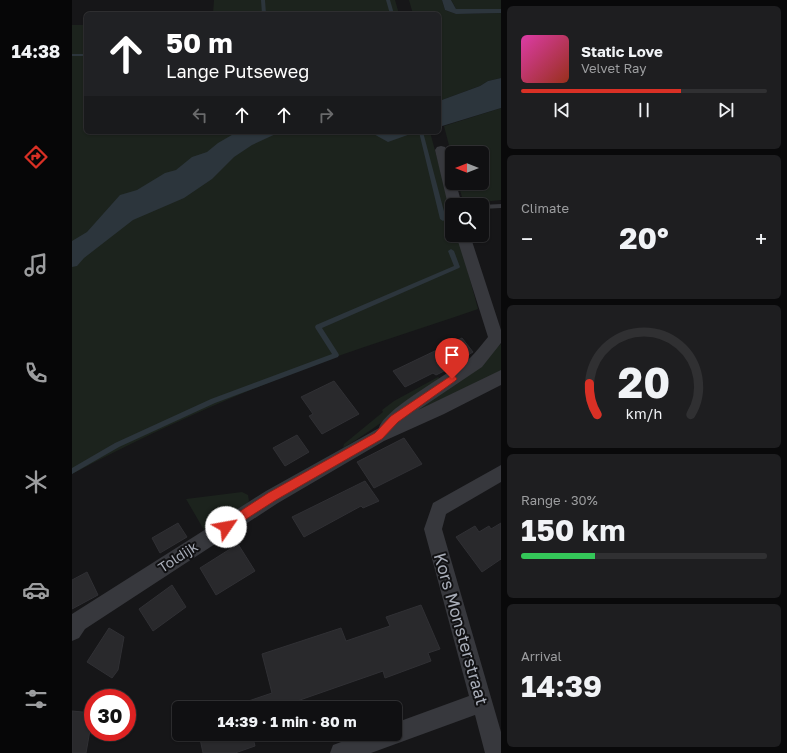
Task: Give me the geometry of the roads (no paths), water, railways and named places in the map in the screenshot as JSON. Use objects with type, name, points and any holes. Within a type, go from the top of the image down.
[{"type":"street","points":[[441,150],[453,198]]},
{"type":"street","points":[[378,436],[410,407],[476,362],[499,338],[465,242]]},
{"type":"street","name":"Toldijk","points":[[72,631],[78,622],[272,497],[378,436],[438,409],[501,377]]},
{"type":"street","name":"Kors Monsterstraat","points":[[496,753],[433,528],[439,509],[501,473]]},
{"type":"street","points":[[402,731],[482,702]]},
{"type":"street","points":[[341,753],[374,741]]},
{"type":"lane","points":[[489,207],[501,206]]},
{"type":"waterway","points":[[263,0],[264,12]]},
{"type":"waterway","points":[[388,0],[391,12]]},
{"type":"waterway","points":[[72,55],[84,55]]},
{"type":"waterway","points":[[422,134],[443,219]]},
{"type":"waterway","points":[[72,471],[117,445],[213,401],[336,355],[318,327],[457,267],[451,251]]}]
